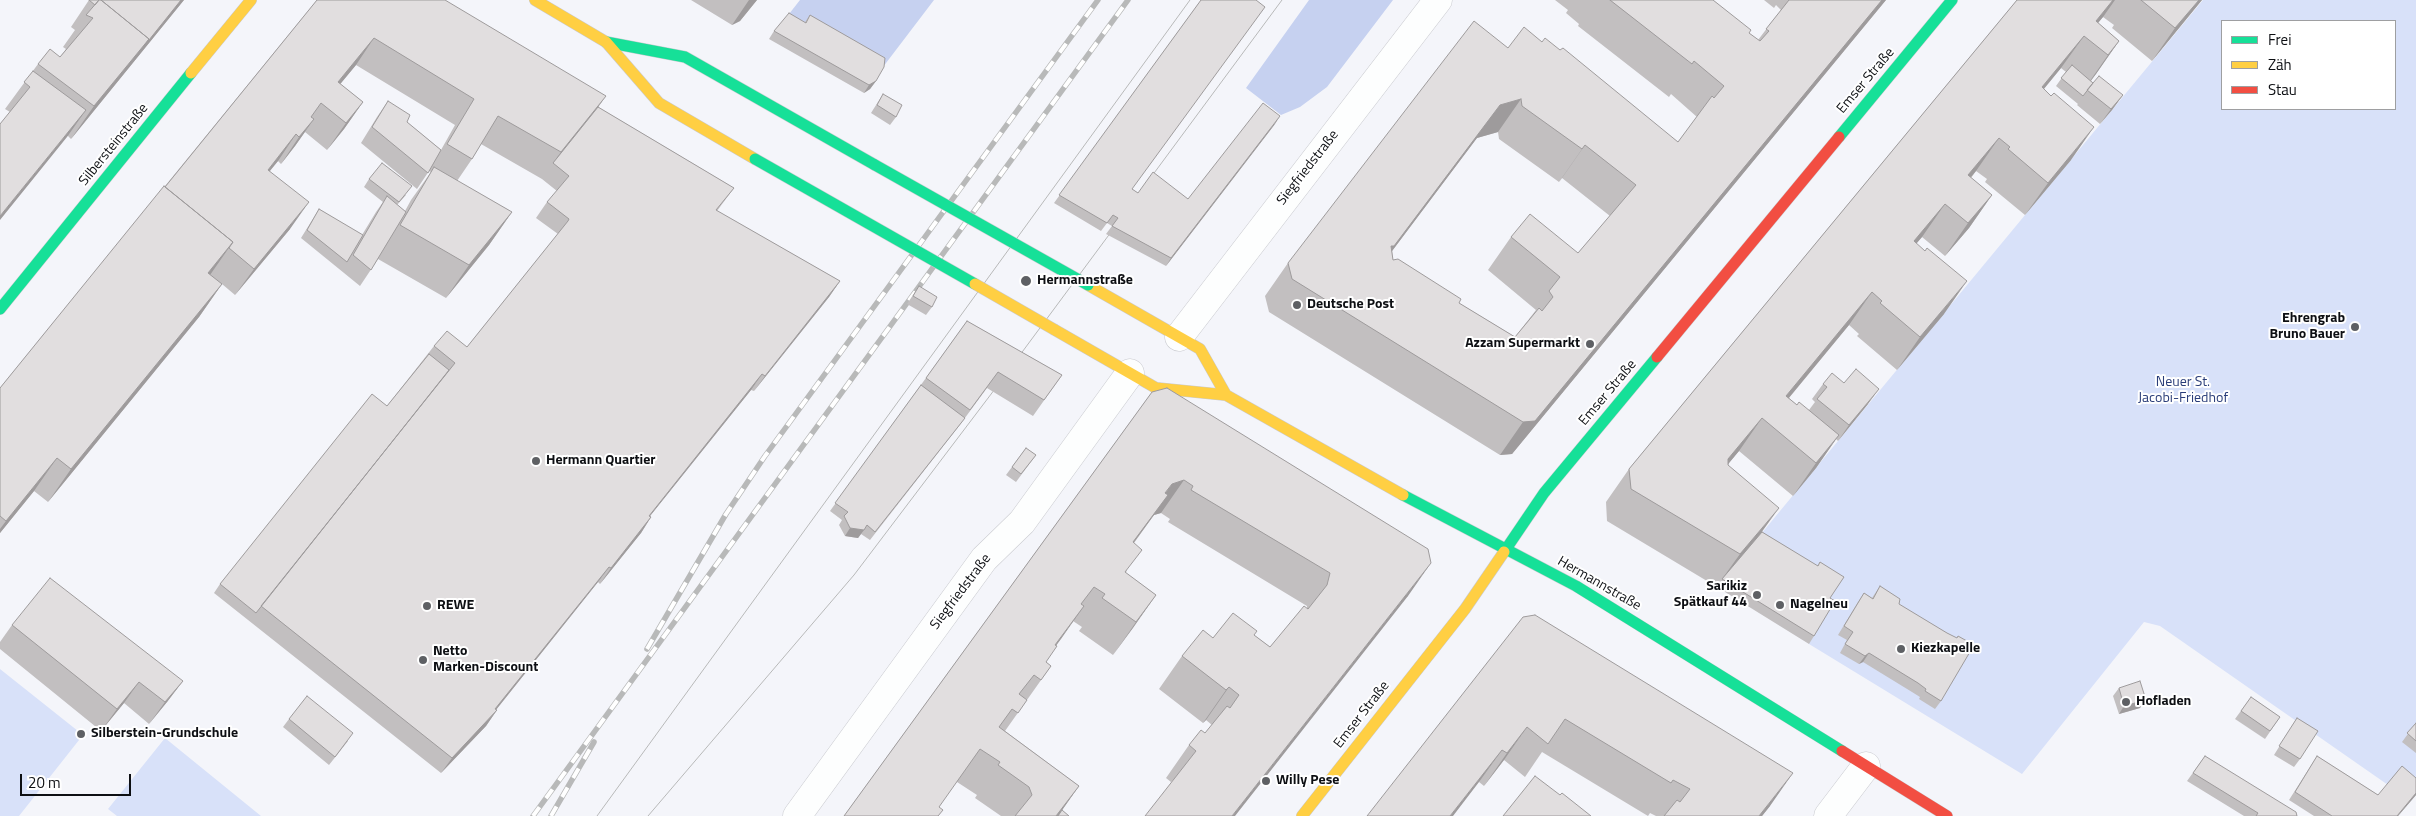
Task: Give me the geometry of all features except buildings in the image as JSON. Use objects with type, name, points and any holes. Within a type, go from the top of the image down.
[{"type":"main road","name":"Silbersteinstraße","points":[[0,309],[251,0]]},
{"type":"main road","name":"Hermannstraße","points":[[535,0],[606,42],[659,103],[755,159],[1156,388],[1226,395],[1431,511],[1576,586],[1947,816]]},
{"type":"main road","name":"Emser Straße","points":[[1302,816],[1457,620],[1544,493],[1952,0]]},
{"type":"main road","name":"Hermannstraße","points":[[606,42],[685,57],[1088,285],[1200,349],[1226,395]]},
{"type":"street","name":"Siegfriedstraße","points":[[1179,337],[1287,194],[1438,0]]},
{"type":"street","name":"Siegfriedstraße","points":[[797,816],[984,559],[1022,522],[1130,373]]},
{"type":"street","points":[[1828,816],[1866,766]]},
{"type":"green space","name":"Neuer St. Jacobi-Friedhof","points":[[2203,0],[2416,0],[2416,794],[2411,801],[2160,626],[2144,622],[2022,774],[1809,644],[1756,540]]},
{"type":"green space","points":[[0,669],[83,735],[19,816],[0,816]]},
{"type":"green space","points":[[165,738],[261,816],[117,816],[108,809]]},
{"type":"shaded area","points":[[800,0],[934,0],[883,67],[789,14]]},
{"type":"shaded area","points":[[1309,0],[1393,0],[1327,87],[1300,107],[1281,115],[1246,88]]},
{"type":"tram line","points":[[597,816],[1190,0]]},
{"type":"tram line","points":[[1146,184],[1282,0]]},
{"type":"tram line","points":[[1014,363],[1117,224]]},
{"type":"tram line","points":[[648,816],[854,575],[1001,381]]},
{"type":"railway","points":[[647,649],[726,514],[765,456],[1098,0]]},
{"type":"railway","points":[[533,816],[1128,0]]},
{"type":"railway","points":[[551,816],[594,742]]},
{"type":"traffic: fast","points":[[1839,137],[1952,0]]},
{"type":"traffic: fast","points":[[606,42],[685,57],[875,165]]},
{"type":"traffic: fast","points":[[0,309],[191,73]]},
{"type":"traffic: fast","points":[[755,159],[975,284]]},
{"type":"traffic: fast","points":[[875,165],[1088,285]]},
{"type":"traffic: fast","points":[[1504,552],[1544,493],[1657,357]]},
{"type":"traffic: fast","points":[[1403,495],[1576,586],[1842,751]]},
{"type":"traffic: slow","points":[[191,73],[251,0]]},
{"type":"traffic: slow","points":[[535,0],[606,42],[659,103],[755,159]]},
{"type":"traffic: slow","points":[[975,284],[1055,330]]},
{"type":"traffic: slow","points":[[1088,285],[1200,349],[1226,395]]},
{"type":"traffic: slow","points":[[1055,330],[1156,388],[1226,395],[1403,495]]},
{"type":"traffic: slow","points":[[1302,816],[1465,609],[1504,552]]},
{"type":"traffic: jam","points":[[1657,357],[1839,137]]},
{"type":"traffic: jam","points":[[1842,751],[1947,816]]},
{"type":"place","name":"Hermannstraße","points":[[1026,281]]},
{"type":"place","name":"Deutsche Post","points":[[1297,305]]},
{"type":"place","name":"Ehrengrab Bruno Bauer","points":[[2355,327]]},
{"type":"place","name":"Azzam Supermarkt","points":[[1590,344]]},
{"type":"place","name":"Hermann Quartier","points":[[536,461]]},
{"type":"place","name":"Sarikiz Spätkauf 44","points":[[1757,595]]},
{"type":"place","name":"Nagelneu","points":[[1780,605]]},
{"type":"place","name":"REWE","points":[[427,606]]},
{"type":"place","name":"Kiezkapelle","points":[[1901,649]]},
{"type":"place","name":"Netto Marken-Discount","points":[[423,660]]},
{"type":"place","name":"Hofladen","points":[[2126,702]]},
{"type":"place","name":"Silberstein-Grundschule","points":[[81,734]]},
{"type":"place","name":"Willy Pese","points":[[1266,781]]}]
